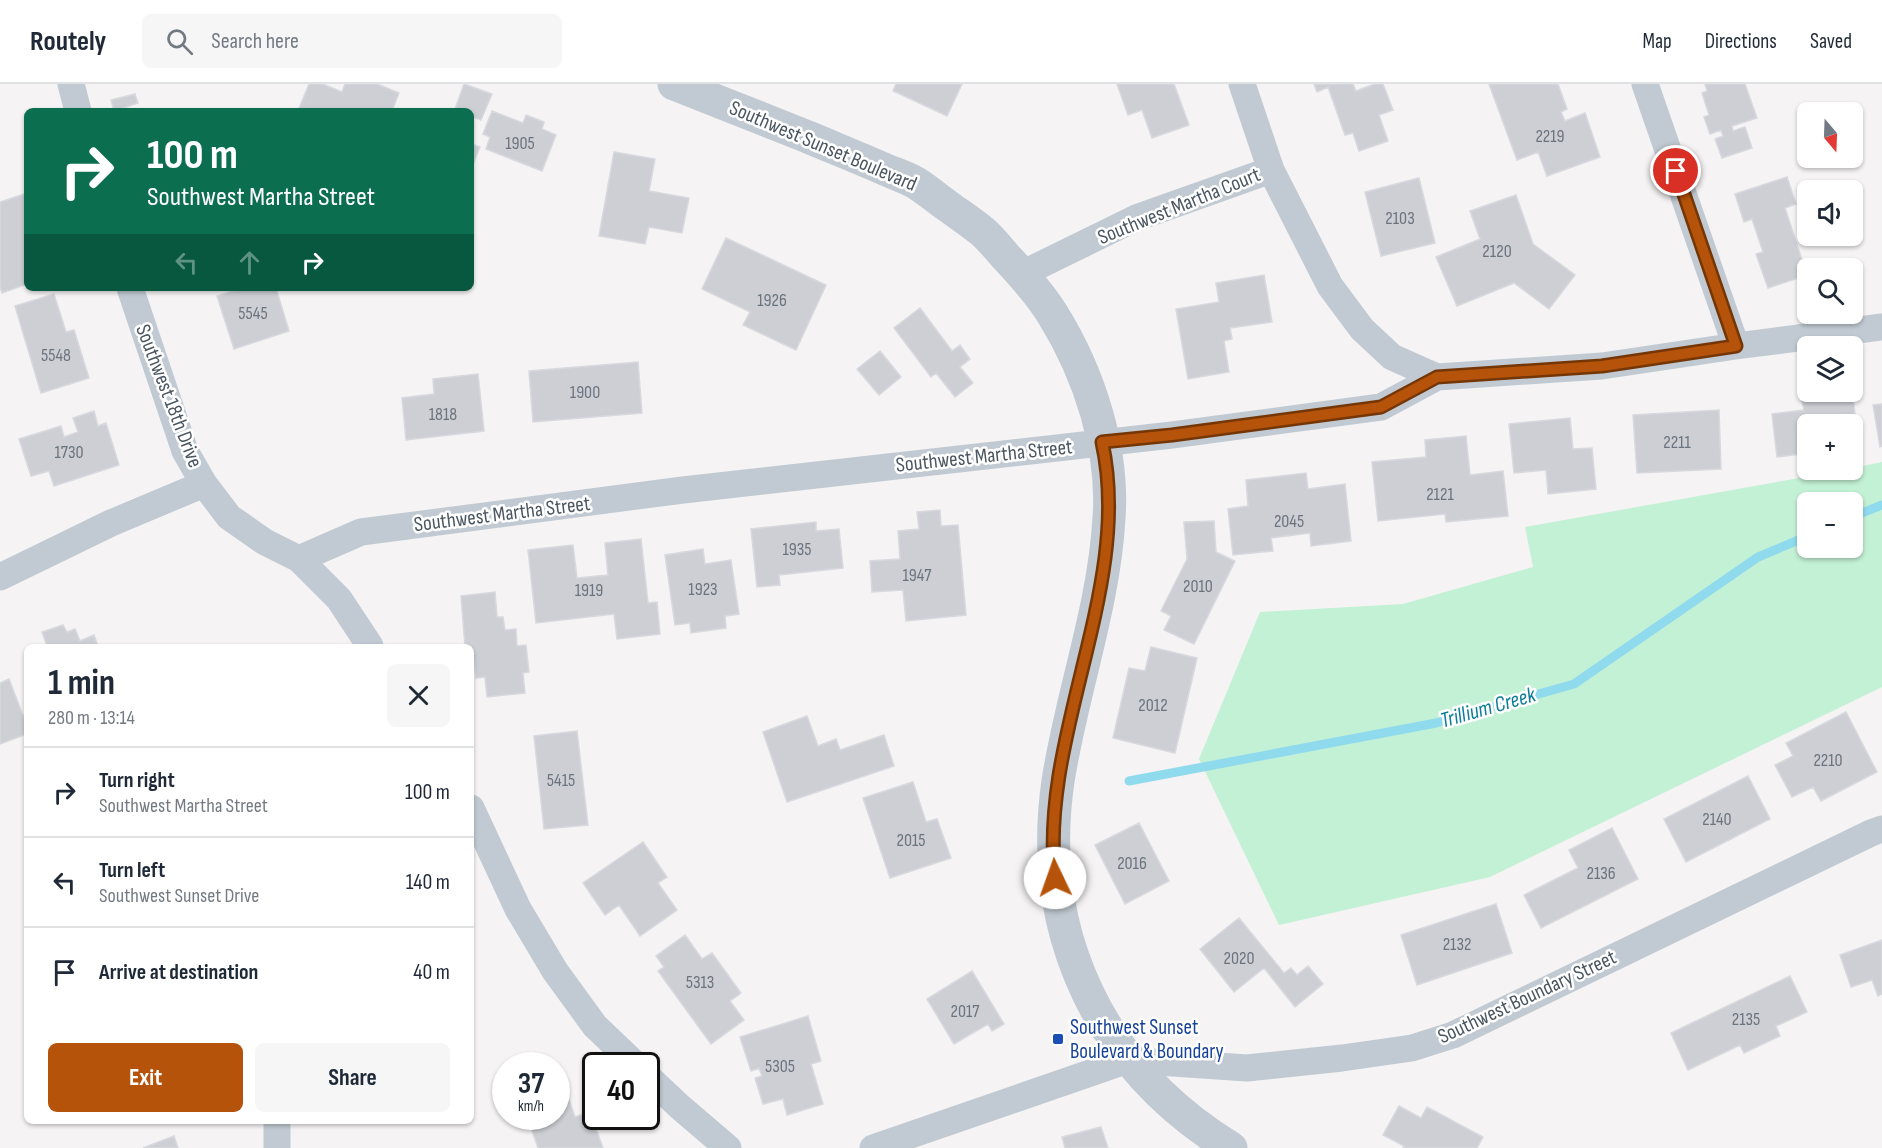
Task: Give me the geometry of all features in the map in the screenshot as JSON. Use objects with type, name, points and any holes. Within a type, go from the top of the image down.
[{"type":"street","points":[[71,84],[77,108]]},
{"type":"street","name":"Southwest Sunset Boulevard","points":[[674,84],[915,182],[983,232],[1022,274],[1053,315],[1083,373],[1096,410],[1107,464],[1110,516],[1102,574],[1059,779],[1054,818],[1053,861],[1059,911],[1077,968],[1101,1020],[1128,1060],[1162,1097],[1203,1131],[1232,1148]]},
{"type":"street","points":[[1242,84],[1271,170],[1330,286],[1362,329],[1392,357],[1437,377]]},
{"type":"street","points":[[1645,84],[1736,346]]},
{"type":"street","name":"Southwest Martha Court","points":[[1022,274],[1136,218],[1271,170]]},
{"type":"street","name":"Southwest 18th Drive","points":[[131,291],[185,451],[204,484],[229,517],[265,542],[299,559],[339,599],[369,644]]},
{"type":"street","name":"Southwest Martha Street","points":[[299,559],[361,532],[682,490],[1172,435],[1381,407],[1437,377],[1602,366],[1882,327]]},
{"type":"street","points":[[0,577],[111,523],[204,484]]},
{"type":"street","points":[[474,814],[518,909],[555,971],[595,1026],[622,1052]]},
{"type":"street","name":"Southwest Boundary Street","points":[[873,1148],[1128,1060],[1247,1068],[1412,1048],[1453,1035],[1882,829]]},
{"type":"street","points":[[660,1088],[728,1148]]},
{"type":"street","points":[[277,1124],[277,1148]]},
{"type":"green space","points":[[1882,462],[1882,687],[1490,877],[1279,925],[1199,759],[1260,612],[1403,604],[1533,567],[1525,527],[1797,478],[1863,480],[1863,466]]},
{"type":"building","points":[[309,84],[323,84],[342,92],[345,84],[377,84],[399,93],[393,108],[299,108]]},
{"type":"building","points":[[464,84],[492,94],[481,120],[474,117],[474,108],[455,108]]},
{"type":"building","points":[[896,84],[962,84],[947,116],[893,91]]},
{"type":"building","points":[[1117,84],[1174,84],[1189,125],[1152,138],[1142,110],[1128,115]]},
{"type":"building","points":[[1314,84],[1353,84],[1356,91],[1375,84],[1383,84],[1393,110],[1379,115],[1388,141],[1359,151],[1353,133],[1345,135],[1328,87],[1317,92]]},
{"type":"building","points":[[1489,84],[1558,84],[1567,109],[1561,112],[1565,121],[1585,113],[1600,157],[1547,176],[1538,152],[1517,160]]},
{"type":"building","points":[[1705,84],[1745,84],[1757,118],[1732,126],[1733,131],[1745,127],[1752,148],[1722,158],[1715,139],[1723,136],[1721,130],[1710,134],[1704,117],[1709,115],[1702,93],[1707,91]]},
{"type":"building","points":[[135,94],[138,103],[123,108],[113,108],[111,100]]},
{"type":"building","points":[[492,111],[523,123],[526,115],[544,122],[542,129],[556,135],[542,171],[486,149],[490,137],[483,134]]},
{"type":"building","points":[[474,145],[480,147],[474,162]]},
{"type":"building","points":[[614,152],[655,159],[649,191],[689,198],[682,233],[649,227],[645,244],[599,236]]},
{"type":"building","points":[[1787,177],[1796,204],[1785,208],[1801,258],[1797,258],[1797,278],[1768,288],[1756,254],[1763,252],[1752,219],[1744,222],[1735,194]]},
{"type":"building","points":[[1419,178],[1435,243],[1381,256],[1365,192]]},
{"type":"building","points":[[24,194],[24,285],[2,293],[0,287],[0,202]]},
{"type":"building","points":[[1516,195],[1533,244],[1575,275],[1549,309],[1514,283],[1457,306],[1436,257],[1480,239],[1470,211]]},
{"type":"building","points":[[726,238],[826,285],[796,350],[743,325],[750,312],[702,289]]},
{"type":"building","points":[[1264,275],[1272,322],[1230,328],[1232,339],[1224,341],[1229,372],[1188,379],[1176,309],[1219,302],[1216,283]]},
{"type":"building","points":[[233,291],[277,291],[289,331],[234,349],[217,296]]},
{"type":"building","points":[[54,294],[66,332],[74,330],[89,378],[41,393],[15,306]]},
{"type":"building","points":[[920,308],[952,351],[960,345],[970,359],[960,367],[973,383],[955,397],[936,373],[931,377],[894,328]]},
{"type":"building","points":[[880,351],[901,377],[879,395],[857,369]]},
{"type":"building","points":[[638,362],[642,413],[533,422],[529,371]]},
{"type":"building","points":[[478,374],[484,431],[406,440],[402,398],[434,394],[433,379]]},
{"type":"building","points":[[1802,402],[1854,402],[1855,414],[1797,414],[1797,454],[1777,457],[1772,414],[1804,410]]},
{"type":"building","points":[[1882,404],[1882,446],[1880,447],[1873,405]]},
{"type":"building","points":[[1719,410],[1721,469],[1637,473],[1633,415]]},
{"type":"building","points":[[94,411],[98,426],[106,423],[119,465],[54,486],[49,471],[31,476],[19,439],[61,426],[64,437],[78,432],[73,418]]},
{"type":"building","points":[[1570,418],[1573,449],[1592,448],[1596,489],[1548,494],[1546,470],[1514,473],[1509,424]]},
{"type":"building","points":[[1466,436],[1470,475],[1503,471],[1508,516],[1446,522],[1445,514],[1378,521],[1372,462],[1426,457],[1425,440]]},
{"type":"building","points":[[1306,473],[1308,489],[1345,484],[1351,541],[1311,546],[1310,533],[1271,538],[1273,551],[1233,555],[1228,509],[1248,506],[1246,480]]},
{"type":"building","points":[[940,510],[941,526],[958,525],[966,615],[906,621],[903,590],[872,592],[870,561],[900,559],[898,531],[919,529],[917,512]]},
{"type":"building","points":[[1214,521],[1216,552],[1235,561],[1194,644],[1164,630],[1171,616],[1161,611],[1187,559],[1184,522]]},
{"type":"building","points":[[816,522],[816,531],[839,529],[843,568],[779,575],[780,585],[757,587],[751,529]]},
{"type":"building","points":[[641,539],[648,603],[657,602],[660,634],[617,639],[614,614],[536,623],[528,550],[573,545],[577,578],[608,575],[605,543]]},
{"type":"building","points":[[703,549],[705,564],[731,560],[739,614],[725,616],[726,628],[691,633],[690,623],[675,625],[665,555]]},
{"type":"building","points":[[495,592],[497,617],[503,617],[505,630],[516,629],[517,646],[526,645],[529,672],[523,673],[525,693],[487,697],[485,677],[476,678],[474,644],[465,644],[461,596]]},
{"type":"building","points":[[63,625],[67,632],[75,629],[80,641],[94,635],[97,644],[46,644],[42,632]]},
{"type":"building","points":[[1151,647],[1197,658],[1175,753],[1113,738],[1129,668],[1145,671]]},
{"type":"building","points":[[9,679],[24,718],[24,735],[0,744],[0,683]]},
{"type":"building","points":[[1846,712],[1877,772],[1821,801],[1813,787],[1792,797],[1775,765],[1793,756],[1786,743]]},
{"type":"building","points":[[807,716],[818,746],[836,739],[840,750],[884,735],[894,766],[787,802],[763,732]]},
{"type":"building","points":[[577,731],[588,825],[544,829],[534,736]]},
{"type":"building","points":[[1748,776],[1770,819],[1686,862],[1664,819]]},
{"type":"building","points":[[913,782],[926,822],[937,819],[951,858],[890,878],[863,798]]},
{"type":"building","points":[[1139,823],[1169,881],[1125,904],[1095,845]]},
{"type":"building","points":[[1612,828],[1638,879],[1541,928],[1524,895],[1578,868],[1569,850]]},
{"type":"building","points":[[643,842],[667,877],[658,883],[677,910],[640,936],[619,905],[605,915],[583,883]]},
{"type":"building","points":[[1496,904],[1512,953],[1417,985],[1401,935]]},
{"type":"building","points":[[1239,918],[1284,973],[1291,968],[1297,975],[1308,966],[1323,984],[1295,1007],[1264,968],[1234,992],[1200,949]]},
{"type":"building","points":[[685,935],[702,959],[712,953],[741,993],[730,1001],[744,1020],[711,1044],[658,971],[664,967],[656,956]]},
{"type":"building","points":[[1882,940],[1882,994],[1878,996],[1872,980],[1851,987],[1840,955]]},
{"type":"building","points":[[972,971],[1004,1024],[992,1031],[988,1024],[954,1044],[927,999]]},
{"type":"building","points":[[1790,976],[1807,1012],[1776,1026],[1780,1036],[1744,1053],[1740,1045],[1688,1070],[1671,1033]]},
{"type":"building","points":[[808,1016],[821,1061],[811,1064],[823,1104],[787,1115],[783,1099],[763,1104],[755,1078],[762,1076],[759,1068],[751,1071],[740,1037]]},
{"type":"building","points":[[570,1102],[575,1117],[582,1115],[582,1130],[596,1130],[603,1148],[538,1148],[532,1130],[570,1130]]},
{"type":"building","points":[[1399,1106],[1421,1118],[1427,1107],[1483,1137],[1477,1148],[1403,1148],[1404,1146],[1383,1135]]},
{"type":"building","points":[[1101,1127],[1108,1148],[1065,1148],[1062,1137]]},
{"type":"building","points":[[174,1136],[178,1148],[143,1148]]},
{"type":"waterway","name":"Trillium Creek","points":[[1863,513],[1882,505]]},
{"type":"waterway","name":"Trillium Creek","points":[[1129,781],[1436,723],[1574,684],[1758,557],[1797,541]]},
{"type":"place","name":"Southwest Sunset Boulevard & Boundary","points":[[1058,1039]]},
{"type":"route","points":[[1055,878],[1054,818],[1059,779],[1102,574],[1110,516],[1107,464],[1102,442],[1381,407],[1437,377],[1602,366],[1736,346],[1676,171]]}]
